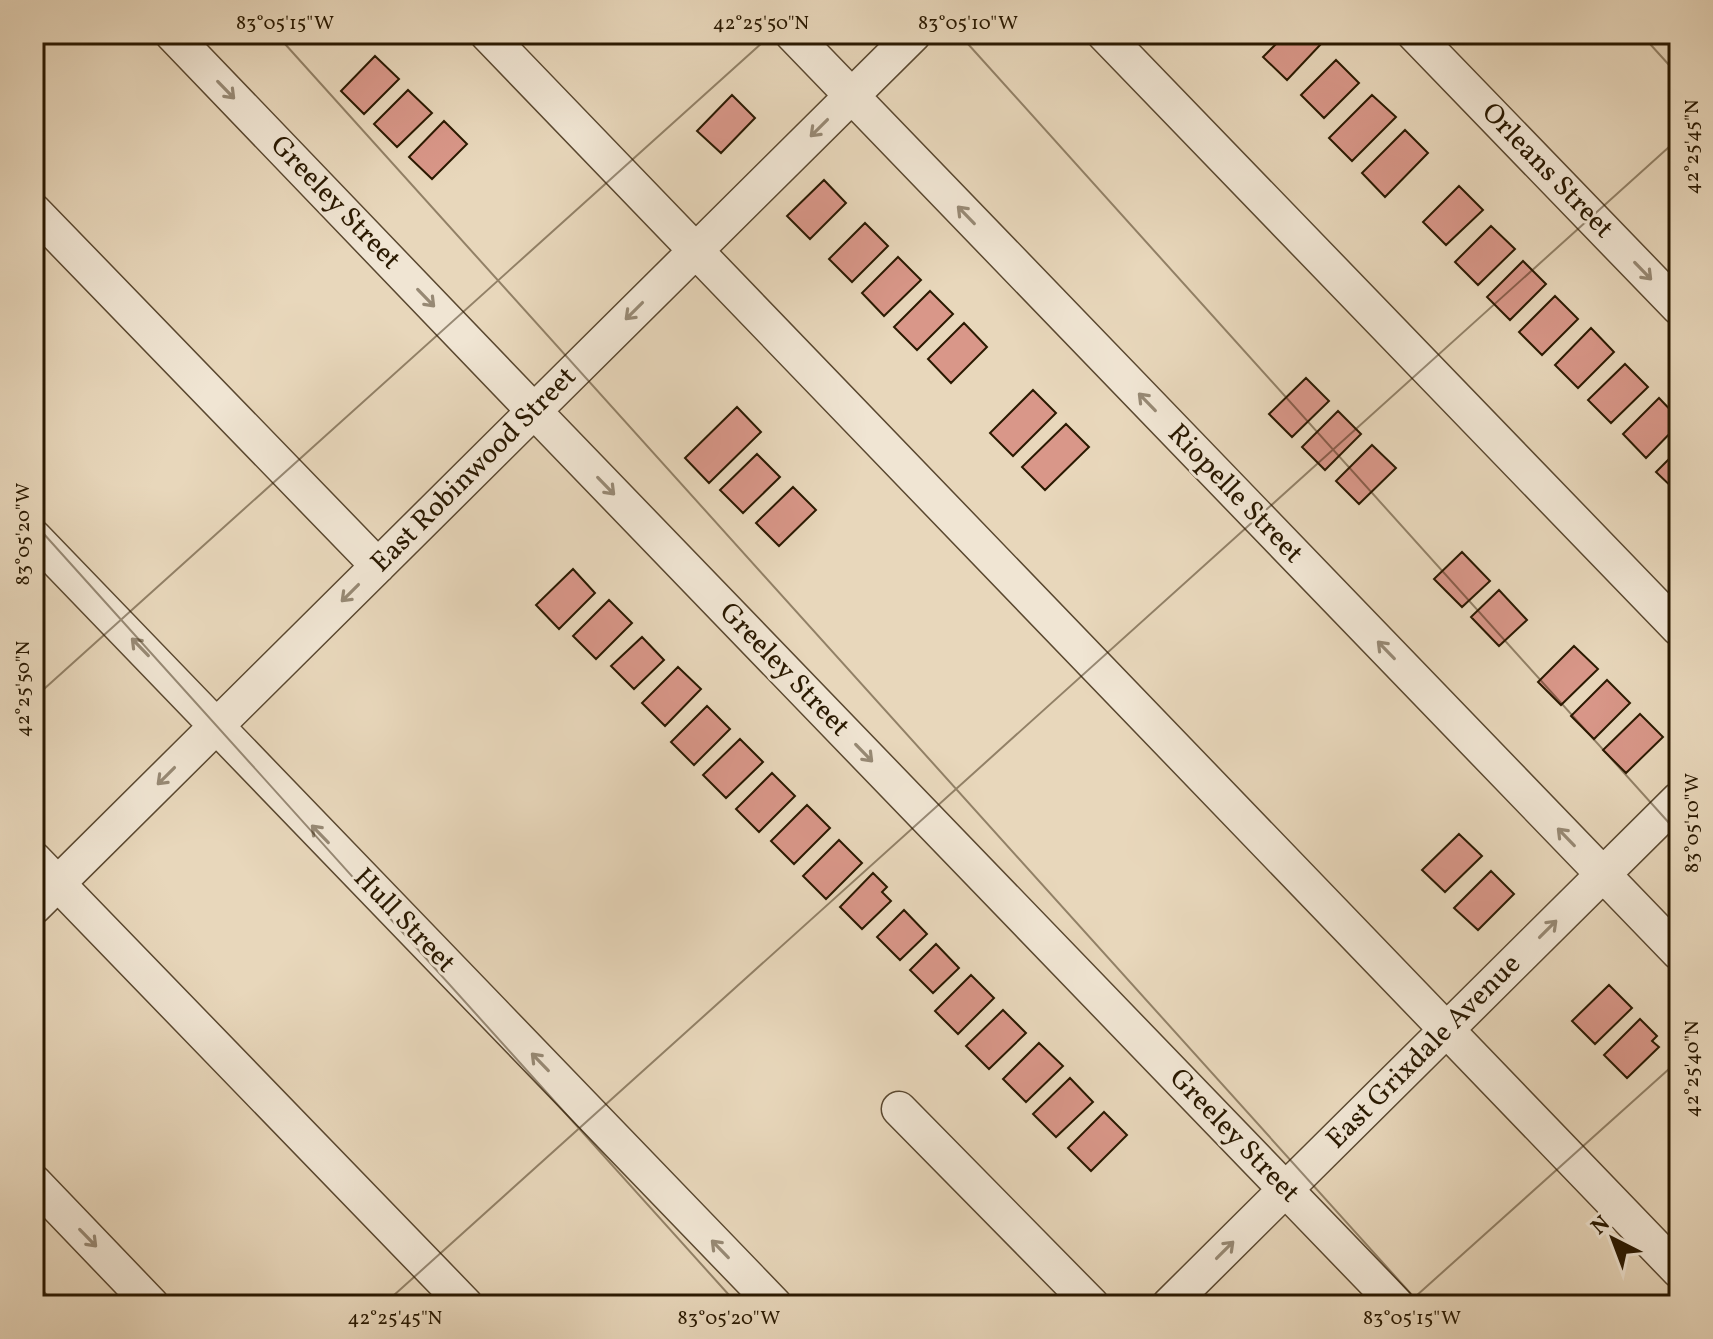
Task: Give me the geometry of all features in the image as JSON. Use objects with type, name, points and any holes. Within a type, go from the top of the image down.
[{"type":"street","name":"Greeley Street","points":[[172,34],[1397,1305]]},
{"type":"street","points":[[487,34],[1679,1271]]},
{"type":"street","name":"Riopelle Street","points":[[792,34],[1679,953]]},
{"type":"street","name":"East Robinwood Street","points":[[46,895],[914,34]]},
{"type":"street","points":[[1104,34],[1679,629]]},
{"type":"street","name":"Orleans Street","points":[[1414,34],[1679,308]]},
{"type":"street","points":[[34,211],[378,566]]},
{"type":"street","name":"Hull Street","points":[[34,537],[775,1305]]},
{"type":"street","name":"East Grixdale Avenue","points":[[1169,1305],[1679,799]]},
{"type":"street","points":[[34,859],[46,895],[466,1305]]},
{"type":"street","points":[[899,1109],[1092,1305]]},
{"type":"street","points":[[34,1182],[152,1305]]},
{"type":"building","points":[[1286,34],[1311,34],[1321,44],[1287,80],[1263,57]]},
{"type":"building","points":[[375,56],[399,79],[364,114],[341,91]]},
{"type":"building","points":[[1336,60],[1359,83],[1324,118],[1301,95]]},
{"type":"building","points":[[408,90],[432,113],[397,147],[374,124]]},
{"type":"building","points":[[732,95],[755,118],[721,153],[697,131]]},
{"type":"building","points":[[1372,95],[1396,117],[1352,161],[1329,138]]},
{"type":"building","points":[[444,121],[467,144],[432,179],[409,157]]},
{"type":"building","points":[[1405,130],[1428,153],[1385,197],[1362,173]]},
{"type":"building","points":[[824,180],[846,203],[810,239],[787,216]]},
{"type":"building","points":[[1459,186],[1483,210],[1446,245],[1423,222]]},
{"type":"building","points":[[865,223],[888,246],[852,282],[829,259]]},
{"type":"building","points":[[1491,226],[1515,249],[1478,285],[1455,262]]},
{"type":"building","points":[[898,257],[921,280],[884,316],[862,293]]},
{"type":"building","points":[[1523,261],[1546,284],[1510,320],[1487,297]]},
{"type":"building","points":[[930,291],[953,314],[917,350],[894,327]]},
{"type":"building","points":[[1555,296],[1578,319],[1542,355],[1519,332]]},
{"type":"building","points":[[964,323],[987,347],[951,383],[928,359]]},
{"type":"building","points":[[1591,328],[1614,352],[1578,388],[1555,365]]},
{"type":"building","points":[[1625,364],[1648,387],[1611,423],[1588,400]]},
{"type":"building","points":[[1306,378],[1329,401],[1292,437],[1269,414]]},
{"type":"building","points":[[1033,390],[1056,413],[1013,456],[990,433]]},
{"type":"building","points":[[1659,398],[1679,419],[1679,424],[1646,458],[1623,434]]},
{"type":"building","points":[[737,407],[761,432],[709,483],[685,458]]},
{"type":"building","points":[[1338,411],[1361,434],[1325,470],[1302,447]]},
{"type":"building","points":[[1066,424],[1089,447],[1045,490],[1022,467]]},
{"type":"building","points":[[1372,445],[1396,468],[1359,504],[1336,481]]},
{"type":"building","points":[[1679,449],[1679,494],[1656,472]]},
{"type":"building","points":[[757,454],[780,477],[743,513],[720,490]]},
{"type":"building","points":[[793,487],[816,510],[779,546],[756,523]]},
{"type":"building","points":[[1462,552],[1490,581],[1462,607],[1434,579]]},
{"type":"building","points":[[573,569],[595,593],[559,629],[536,605]]},
{"type":"building","points":[[1499,590],[1527,620],[1499,646],[1471,617]]},
{"type":"building","points":[[609,600],[632,623],[596,659],[573,636]]},
{"type":"building","points":[[642,637],[664,660],[634,689],[611,666]]},
{"type":"building","points":[[1574,646],[1598,669],[1561,705],[1538,682]]},
{"type":"building","points":[[678,667],[701,689],[665,726],[642,703]]},
{"type":"building","points":[[1607,680],[1630,703],[1594,739],[1571,716]]},
{"type":"building","points":[[707,706],[730,729],[694,765],[671,742]]},
{"type":"building","points":[[1640,714],[1663,737],[1626,773],[1603,750]]},
{"type":"building","points":[[740,739],[763,762],[726,798],[703,775]]},
{"type":"building","points":[[772,773],[795,796],[759,832],[736,809]]},
{"type":"building","points":[[807,805],[830,828],[794,864],[771,841]]},
{"type":"building","points":[[1459,834],[1482,856],[1445,892],[1422,870]]},
{"type":"building","points":[[839,840],[862,863],[826,899],[803,876]]},
{"type":"building","points":[[1491,871],[1514,894],[1478,930],[1454,908]]},
{"type":"building","points":[[873,873],[887,887],[882,892],[891,901],[862,929],[840,907]]},
{"type":"building","points":[[904,910],[927,934],[900,960],[877,937]]},
{"type":"building","points":[[936,944],[959,968],[933,993],[910,970]]},
{"type":"building","points":[[971,975],[994,998],[958,1034],[935,1011]]},
{"type":"building","points":[[1609,985],[1632,1008],[1595,1044],[1572,1021]]},
{"type":"building","points":[[1003,1010],[1026,1033],[989,1069],[966,1046]]},
{"type":"building","points":[[1640,1019],[1657,1036],[1652,1041],[1659,1047],[1627,1078],[1604,1055]]},
{"type":"building","points":[[1039,1043],[1063,1066],[1026,1102],[1003,1079]]},
{"type":"building","points":[[1070,1078],[1093,1102],[1056,1137],[1033,1114]]},
{"type":"building","points":[[1104,1112],[1127,1135],[1091,1171],[1068,1148]]}]
